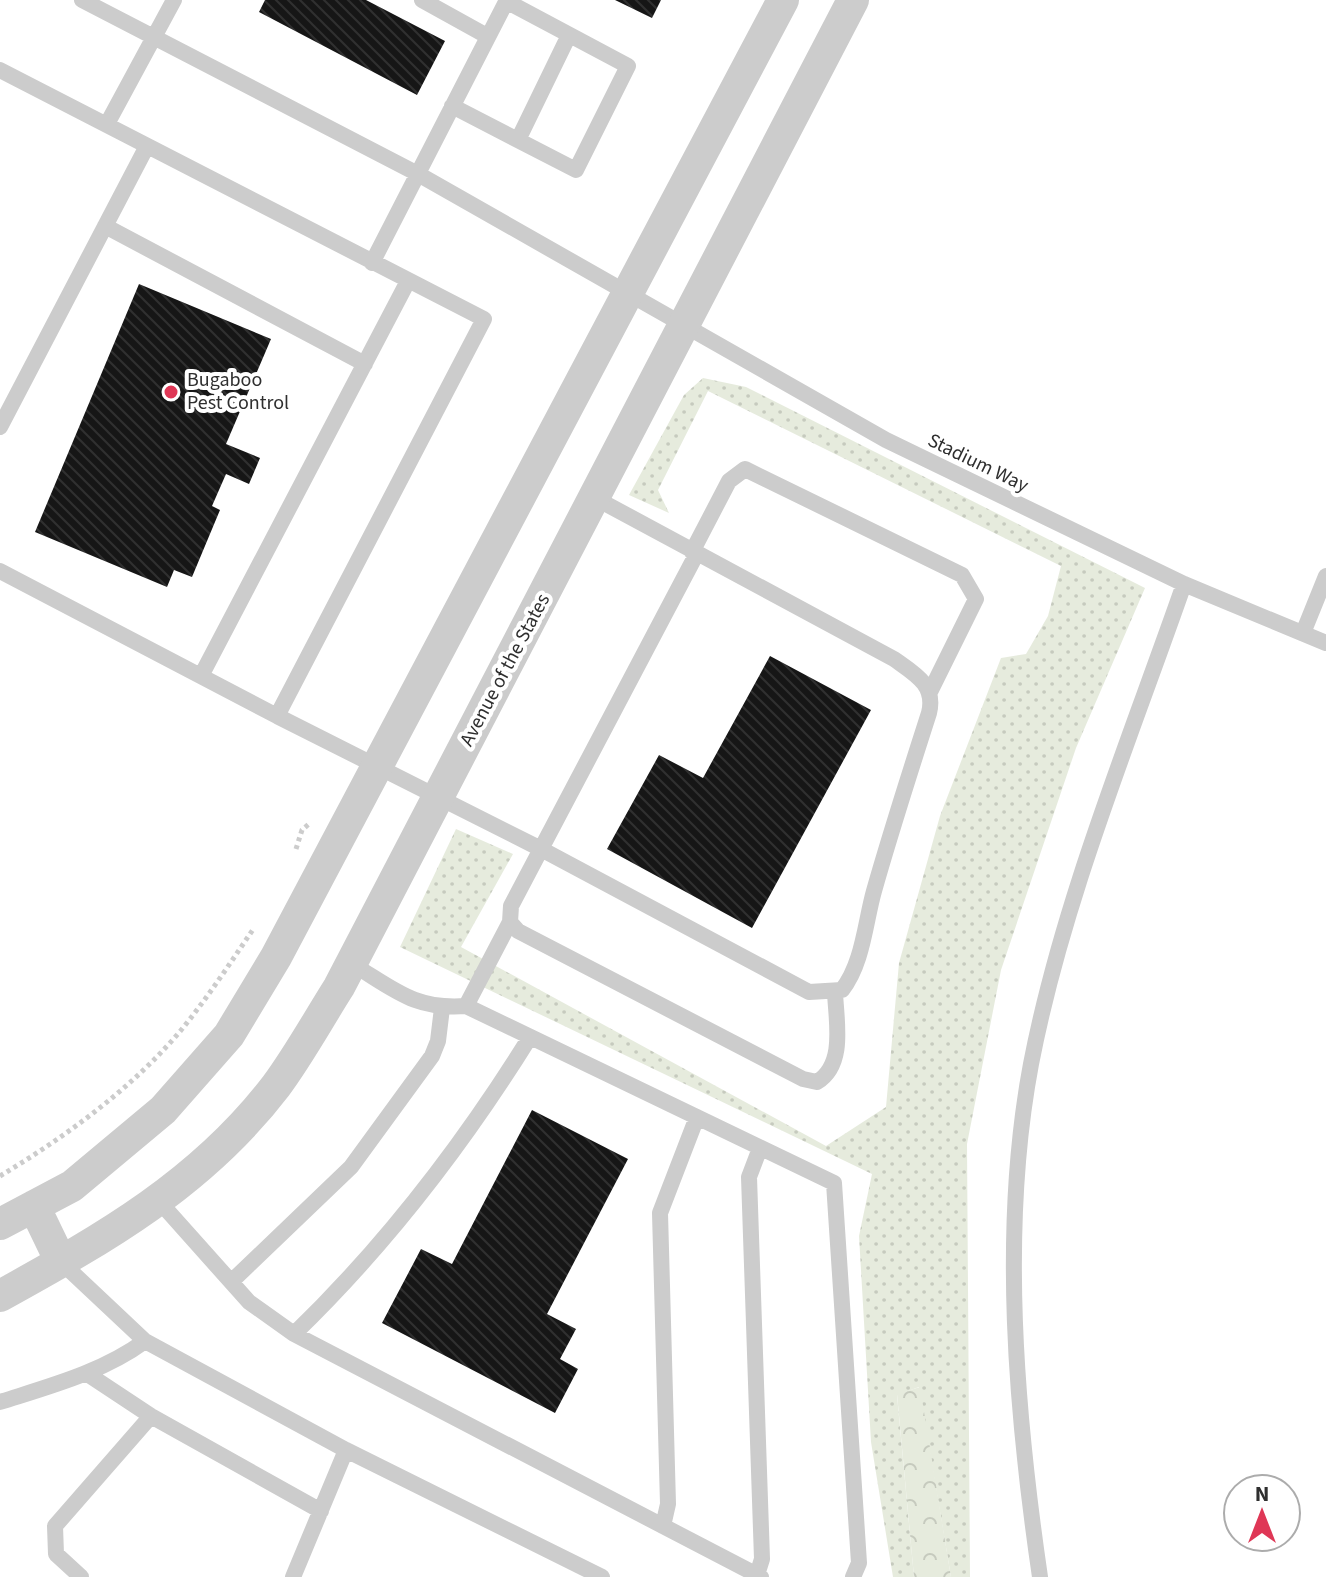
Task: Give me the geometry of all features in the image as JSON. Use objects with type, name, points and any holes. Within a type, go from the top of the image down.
[{"type":"street","points":[[0,1224],[72,1186],[163,1110],[229,1035],[276,957],[783,0]]},
{"type":"street","name":"Avenue of the States","points":[[0,1296],[114,1233],[158,1200],[200,1168],[276,1086],[352,964],[853,0]]},
{"type":"street","points":[[34,1206],[61,1262]]},
{"type":"lane","name":"Stadium Way","points":[[82,0],[418,174],[628,290],[684,326],[886,440],[1184,584],[1326,643]]},
{"type":"lane","points":[[107,124],[174,0]]},
{"type":"lane","points":[[422,0],[487,36]]},
{"type":"lane","points":[[372,263],[487,36],[506,1],[628,66],[576,170],[452,106]]},
{"type":"lane","points":[[518,140],[569,35]]},
{"type":"lane","points":[[0,70],[484,319],[277,716]]},
{"type":"lane","points":[[0,427],[147,146]]},
{"type":"lane","points":[[105,226],[365,364]]},
{"type":"lane","points":[[201,676],[408,281]]},
{"type":"lane","points":[[466,1006],[510,922],[511,906],[729,481],[745,469],[962,575],[976,599],[930,692]]},
{"type":"lane","points":[[0,571],[438,799],[541,849],[809,992],[842,990],[849,981],[859,952],[895,817],[929,713],[932,698],[926,684],[894,659],[595,498]]},
{"type":"lane","points":[[1303,633],[1326,576]]},
{"type":"lane","points":[[1040,1577],[1023,1461],[1015,1342],[1018,1187],[1031,1064],[1074,899],[1184,584]]},
{"type":"lane","points":[[510,922],[518,931],[803,1079],[817,1082],[826,1077],[834,1063],[835,992]]},
{"type":"lane","points":[[352,964],[420,1004],[442,1008],[466,1006],[834,1183],[859,1563],[853,1577]]},
{"type":"lane","points":[[231,1282],[351,1167],[432,1056],[438,1041],[442,1008]]},
{"type":"lane","points":[[294,1334],[335,1294],[459,1143],[530,1037]]},
{"type":"lane","points":[[663,1526],[668,1504],[660,1213],[697,1117]]},
{"type":"lane","points":[[158,1200],[249,1302],[294,1334],[759,1576],[762,1559],[749,1177],[760,1148]]},
{"type":"lane","points":[[61,1262],[145,1341],[346,1450],[602,1577]]},
{"type":"lane","points":[[0,1402],[86,1373],[123,1357],[145,1341]]},
{"type":"lane","points":[[86,1373],[151,1416],[321,1511]]},
{"type":"lane","points":[[81,1577],[56,1554],[55,1526],[151,1416]]},
{"type":"lane","points":[[293,1577],[346,1450]]},
{"type":"path","points":[[294,854],[302,830],[313,820]]},
{"type":"path","points":[[0,1176],[36,1154],[111,1099],[181,1030],[261,916]]},
{"type":"green space","points":[[703,378],[746,387],[1145,588],[1076,748],[1001,970],[967,1144],[970,1577],[951,1577],[919,1387],[897,1395],[914,1577],[893,1577],[871,1442],[859,1236],[872,1174],[400,947],[456,829],[513,854],[461,947],[826,1146],[886,1107],[899,963],[940,816],[1001,658],[1026,654],[1048,616],[1061,566],[708,391],[658,490],[669,513],[629,495],[684,395]]},
{"type":"green space","points":[[920,1387],[951,1577],[914,1577],[897,1394]]},
{"type":"building","points":[[265,0],[366,0],[445,41],[417,95],[259,12]]},
{"type":"building","points":[[615,0],[661,0],[652,18]]},
{"type":"building","name":"Bugaboo Pest Control","points":[[139,284],[271,339],[226,444],[260,458],[249,484],[226,474],[212,506],[220,510],[192,577],[174,570],[167,587],[35,532]]},
{"type":"building","points":[[770,656],[871,710],[752,928],[607,849],[659,755],[703,778]]},
{"type":"building","points":[[532,1110],[628,1159],[547,1314],[576,1329],[560,1359],[578,1369],[555,1413],[382,1323],[421,1249],[452,1264]]},
{"type":"place","name":"Bugaboo Pest Control","points":[[171,392]]}]
